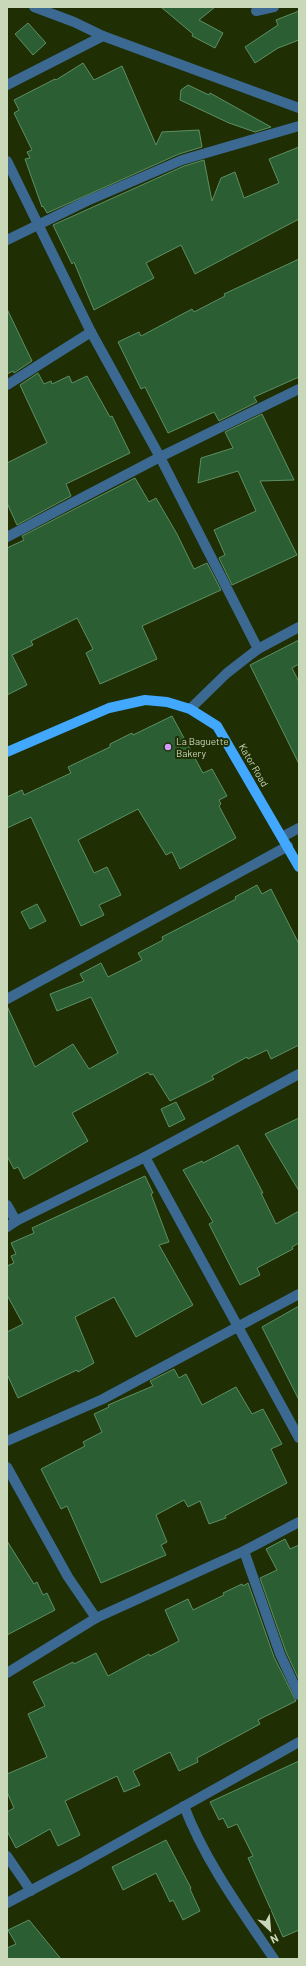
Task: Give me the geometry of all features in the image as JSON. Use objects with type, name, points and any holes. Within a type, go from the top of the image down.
[{"type":"main road","name":"Kator Road","points":[[7,752],[109,708],[145,700],[167,702],[190,710],[217,726],[299,867]]},
{"type":"street","points":[[34,7],[103,36],[299,108]]},
{"type":"street","points":[[256,11],[274,7]]},
{"type":"street","points":[[7,85],[103,36]]},
{"type":"street","points":[[7,240],[39,224],[182,160],[299,126]]},
{"type":"street","points":[[7,161],[91,332],[160,456],[258,649]]},
{"type":"street","points":[[7,386],[91,332]]},
{"type":"street","points":[[7,537],[160,456],[299,389]]},
{"type":"street","points":[[190,710],[227,673],[258,649],[299,627]]},
{"type":"street","points":[[282,837],[299,828]]},
{"type":"street","points":[[7,999],[288,846]]},
{"type":"street","points":[[7,1227],[16,1221],[145,1157],[299,1074]]},
{"type":"street","points":[[145,1157],[236,1326],[299,1438]]},
{"type":"street","points":[[7,1205],[16,1221]]},
{"type":"street","points":[[7,1441],[102,1399],[236,1326],[299,1294]]},
{"type":"street","points":[[7,1467],[68,1577],[96,1618]]},
{"type":"street","points":[[7,1674],[96,1618],[244,1551],[299,1522]]},
{"type":"street","points":[[244,1551],[280,1654],[299,1695]]},
{"type":"street","points":[[7,1903],[299,1742]]},
{"type":"street","points":[[184,1806],[195,1835],[246,1918],[274,1959]]},
{"type":"street","points":[[7,1856],[31,1891]]},
{"type":"building","points":[[161,7],[215,7],[199,20],[223,33],[215,48],[192,36],[193,34]]},
{"type":"building","points":[[299,11],[299,40],[278,48],[255,63],[245,47],[278,25],[276,20]]},
{"type":"building","points":[[28,23],[46,43],[33,55],[15,34]]},
{"type":"building","points":[[83,63],[94,80],[122,66],[156,145],[162,132],[199,130],[202,147],[179,154],[47,213],[43,206],[42,207],[25,159],[30,158],[27,152],[32,150],[14,113],[19,110],[14,100],[55,79],[56,80]]},
{"type":"building","points":[[188,85],[209,95],[210,93],[271,127],[255,132],[229,123],[180,100],[181,90]]},
{"type":"building","points":[[299,147],[299,219],[195,274],[181,245],[146,263],[154,278],[94,310],[74,262],[72,264],[53,225],[184,166],[204,160],[212,201],[221,178],[235,172],[244,198],[279,183],[269,159]]},
{"type":"building","points":[[299,259],[299,377],[254,397],[257,402],[219,421],[214,412],[168,433],[145,387],[141,389],[118,342],[139,332],[141,336],[192,309],[194,312],[225,296],[224,294]]},
{"type":"building","points":[[7,309],[32,361],[14,373],[13,371],[7,374]]},
{"type":"building","points":[[38,373],[44,384],[51,381],[52,384],[69,376],[72,383],[87,376],[110,417],[112,416],[130,453],[66,484],[71,496],[17,525],[7,503],[7,463],[47,443],[20,385]]},
{"type":"building","points":[[262,414],[294,480],[260,481],[297,555],[232,585],[219,558],[225,555],[214,530],[256,511],[238,471],[198,483],[201,458],[233,448],[225,432]]},
{"type":"building","points":[[135,478],[149,502],[156,498],[177,534],[194,569],[207,563],[221,590],[142,626],[157,659],[100,684],[86,653],[93,649],[77,618],[31,641],[33,645],[12,655],[27,685],[7,695],[7,548],[24,540],[22,536]]},
{"type":"building","points":[[299,640],[299,664],[292,668],[299,682],[299,764],[250,665]]},
{"type":"building","points":[[172,716],[203,773],[212,769],[227,796],[219,800],[221,804],[219,806],[236,838],[180,869],[172,852],[166,855],[138,809],[78,840],[94,873],[107,867],[121,895],[99,905],[104,915],[81,926],[31,817],[7,828],[7,797],[22,790],[24,795],[71,773],[68,767],[110,747],[110,744],[132,733],[133,735]]},
{"type":"building","points":[[257,885],[262,894],[271,889],[299,944],[299,1045],[271,1059],[267,1050],[248,1059],[247,1057],[212,1076],[214,1079],[170,1101],[153,1074],[150,1075],[148,1072],[72,1113],[88,1141],[24,1179],[18,1167],[14,1169],[7,1156],[7,1006],[35,1067],[73,1044],[89,1069],[118,1053],[91,997],[57,1011],[50,994],[84,981],[80,974],[101,963],[108,977],[142,960],[138,953],[163,940],[162,937],[236,899],[235,897]]},
{"type":"building","points":[[37,904],[46,921],[30,929],[21,912]]},
{"type":"building","points":[[176,1102],[185,1119],[169,1127],[161,1109]]},
{"type":"building","points":[[299,1118],[299,1191],[265,1134]]},
{"type":"building","points":[[238,1145],[263,1193],[261,1193],[276,1224],[299,1211],[299,1243],[292,1247],[293,1249],[257,1268],[260,1275],[240,1285],[209,1224],[213,1222],[183,1170],[202,1161],[203,1163]]},
{"type":"building","points":[[145,1176],[153,1193],[151,1194],[169,1242],[159,1245],[193,1305],[136,1337],[114,1297],[75,1317],[94,1363],[78,1372],[77,1370],[18,1398],[7,1374],[7,1332],[23,1324],[7,1295],[7,1266],[14,1263],[11,1256],[16,1254],[11,1243],[34,1233],[32,1228]]},
{"type":"building","points":[[299,1306],[299,1400],[262,1327]]},
{"type":"building","points":[[174,1369],[179,1378],[186,1374],[202,1405],[236,1387],[252,1414],[263,1409],[282,1444],[271,1449],[287,1483],[225,1516],[226,1518],[209,1524],[200,1501],[188,1507],[184,1500],[156,1515],[167,1542],[161,1545],[166,1555],[101,1583],[67,1506],[61,1509],[41,1469],[85,1446],[83,1442],[102,1432],[94,1414],[109,1407],[108,1405],[153,1386],[150,1381]]},
{"type":"building","points":[[285,1539],[290,1549],[299,1545],[299,1680],[286,1652],[260,1578],[277,1570],[266,1549]]},
{"type":"building","points":[[7,1541],[34,1584],[37,1582],[43,1595],[47,1593],[55,1610],[7,1635]]},
{"type":"building","points":[[248,1583],[274,1657],[296,1701],[258,1720],[260,1724],[197,1758],[198,1762],[179,1771],[170,1752],[133,1771],[140,1785],[124,1792],[117,1776],[65,1801],[80,1835],[58,1846],[50,1829],[16,1848],[7,1831],[7,1812],[14,1808],[7,1792],[7,1774],[47,1757],[28,1714],[45,1706],[33,1682],[73,1662],[74,1664],[96,1653],[108,1676],[149,1654],[150,1656],[179,1641],[165,1610],[188,1599],[193,1610],[224,1595],[223,1593],[242,1584],[243,1586]]},
{"type":"building","points":[[299,1761],[299,1930],[283,1937],[248,1858],[253,1856],[237,1824],[228,1828],[223,1818],[219,1820],[210,1802]]},
{"type":"building","points":[[166,1840],[191,1888],[190,1889],[200,1911],[183,1920],[173,1900],[170,1902],[156,1873],[123,1890],[112,1867]]},
{"type":"building","points":[[29,1920],[61,1959],[7,1959],[7,1948],[16,1944],[8,1930]]},
{"type":"place","name":"La Baguette Bakery","points":[[168,747]]}]
